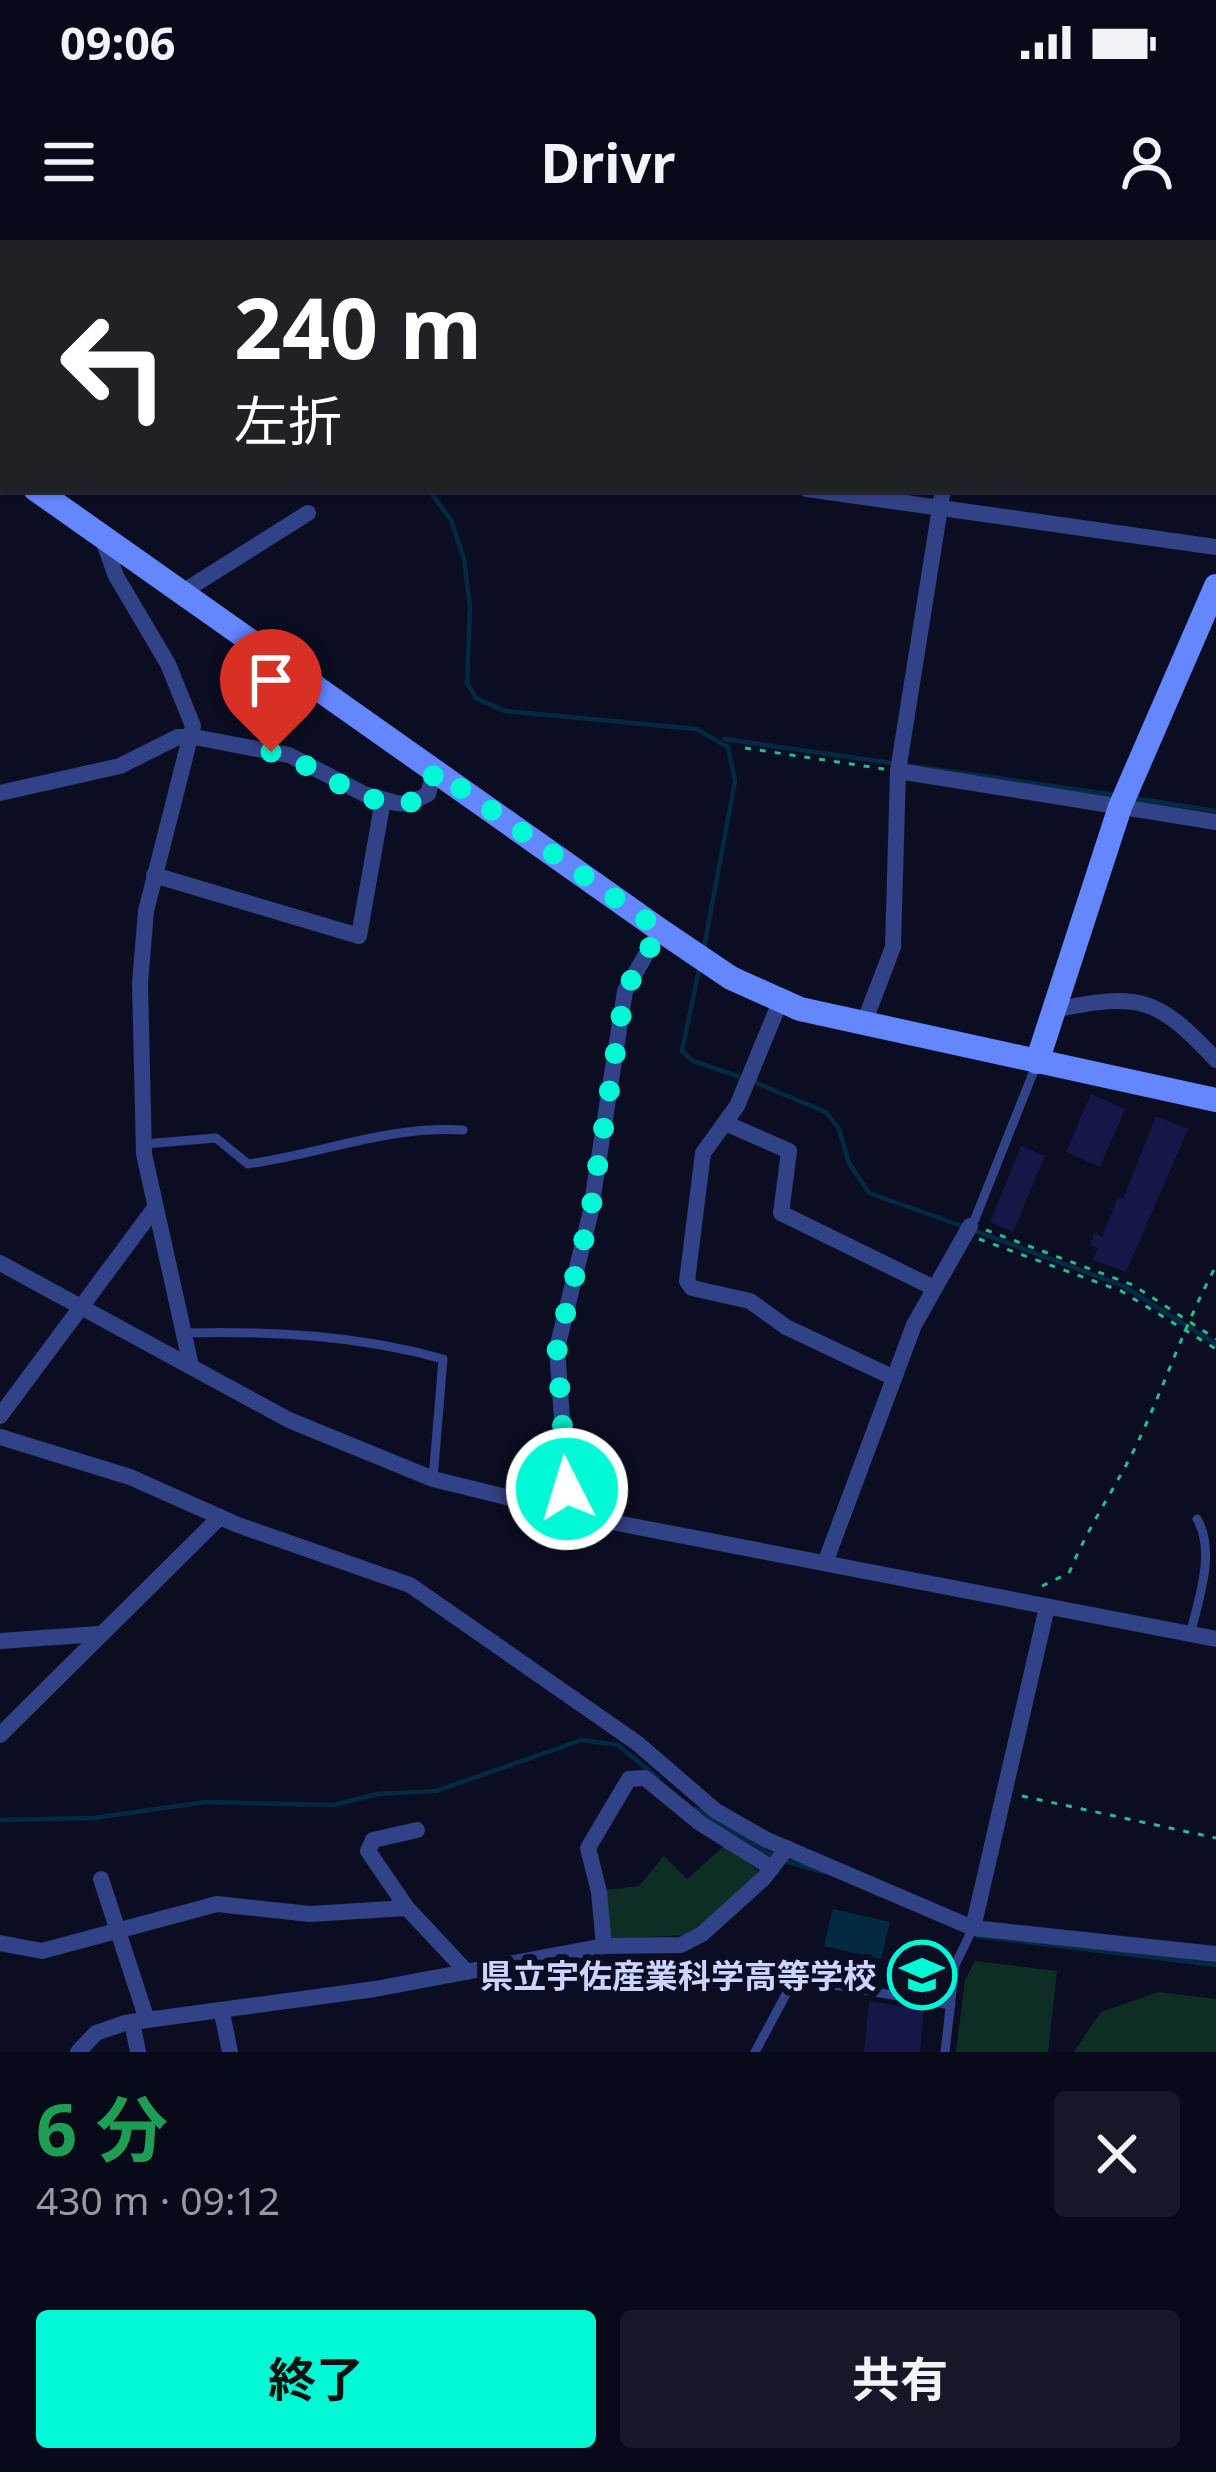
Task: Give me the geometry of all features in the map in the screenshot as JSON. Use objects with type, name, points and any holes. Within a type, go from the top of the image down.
[{"type":"street","points":[[39,492],[731,978],[780,1002],[1216,1100]]},
{"type":"street","points":[[852,492],[941,498],[1216,547]]},
{"type":"street","points":[[864,1023],[893,947],[898,771],[941,498]]},
{"type":"street","points":[[181,593],[308,513]]},
{"type":"street","points":[[102,536],[116,577],[168,664],[194,737],[154,875],[141,946],[144,1144],[190,1366]]},
{"type":"street","points":[[1037,1062],[1120,808],[1216,586]]},
{"type":"street","points":[[0,794],[121,766],[178,737],[289,755],[382,800],[419,800],[428,794],[435,770]]},
{"type":"street","points":[[898,771],[1216,822]]},
{"type":"street","points":[[154,875],[358,936],[382,800]]},
{"type":"street","points":[[567,1489],[557,1348],[590,1215],[625,991],[660,930]]},
{"type":"street","points":[[1054,1010],[1116,1001],[1159,1006],[1216,1060]]},
{"type":"street","points":[[780,1002],[737,1106],[703,1153],[689,1285],[750,1301],[786,1328],[892,1377]]},
{"type":"street","points":[[725,1123],[789,1151],[781,1214],[932,1287]]},
{"type":"street","points":[[0,1416],[154,1209]]},
{"type":"street","points":[[825,1563],[892,1377],[932,1287],[971,1227]]},
{"type":"street","points":[[0,1263],[289,1420],[433,1479],[615,1522],[1216,1639]]},
{"type":"street","points":[[0,1437],[130,1477],[220,1517],[361,1565],[435,1599],[518,1664],[637,1743],[716,1811],[787,1848],[973,1928],[1216,1954]]},
{"type":"street","points":[[524,1503],[537,1489],[567,1489],[596,1499],[615,1522]]},
{"type":"street","points":[[0,1735],[220,1517]]},
{"type":"street","points":[[973,1928],[1040,1605]]},
{"type":"street","points":[[0,1641],[98,1634]]},
{"type":"street","points":[[604,1946],[599,1892],[588,1848],[628,1779],[645,1778],[700,1823],[772,1868]]},
{"type":"street","points":[[417,1830],[373,1840],[368,1851],[407,1908],[467,1972]]},
{"type":"street","points":[[78,2052],[95,2033],[139,2021],[222,2013],[604,1946],[692,1940],[772,1868],[787,1848]]},
{"type":"street","points":[[100,1879],[119,1931],[139,2021],[138,2052]]},
{"type":"street","points":[[0,1943],[42,1951],[217,1904],[310,1914],[407,1908]]},
{"type":"street","points":[[222,2013],[230,2052]]},
{"type":"lane","points":[[971,1227],[1037,1062]]},
{"type":"lane","points":[[144,1144],[216,1138],[248,1163],[309,1156],[401,1128],[463,1130]]},
{"type":"lane","points":[[185,1334],[292,1334],[390,1344],[443,1359],[433,1479]]},
{"type":"lane","points":[[1190,1635],[1210,1553],[1210,1537],[1197,1520]]},
{"type":"lane","points":[[946,2052],[957,1957],[973,1928]]},
{"type":"lane","points":[[755,2052],[799,1979],[951,2005]]},
{"type":"path","points":[[745,748],[898,771]]},
{"type":"path","points":[[971,1227],[1122,1280],[1216,1339]]},
{"type":"path","points":[[971,1227],[1106,1284],[1216,1349]]},
{"type":"path","points":[[1040,1605],[1044,1583],[1070,1573],[1087,1527],[1139,1438],[1187,1321],[1216,1266]]},
{"type":"path","points":[[1002,1792],[1216,1838]]},
{"type":"green space","points":[[724,1846],[758,1870],[760,1877],[688,1935],[609,1939],[605,1890],[639,1886],[664,1856],[687,1879]]},
{"type":"green space","points":[[975,1961],[1057,1971],[1048,2052],[956,2052],[965,1980]]},
{"type":"green space","points":[[1158,1992],[1216,1999],[1216,2052],[1074,2052],[1101,2012]]},
{"type":"water","points":[[833,1909],[890,1922],[881,1959],[824,1946]]},
{"type":"building","points":[[1091,1094],[1125,1109],[1100,1167],[1066,1152]]},
{"type":"building","points":[[1156,1116],[1188,1129],[1126,1272],[1093,1260],[1098,1248],[1090,1245],[1094,1233],[1102,1237],[1118,1197],[1123,1199]]},
{"type":"building","points":[[1021,1146],[1045,1156],[1013,1232],[990,1222]]},
{"type":"building","points":[[869,2001],[924,2010],[920,2052],[864,2052]]},
{"type":"waterway","points":[[430,492],[451,520],[464,559],[470,607],[467,683],[476,698],[505,711],[696,729],[728,747],[735,781],[704,948]]},
{"type":"waterway","points":[[724,739],[1115,795]]},
{"type":"waterway","points":[[1133,798],[1216,811]]},
{"type":"waterway","points":[[700,965],[682,1051],[693,1061],[743,1078]]},
{"type":"waterway","points":[[754,1082],[826,1112],[869,1193],[962,1226]]},
{"type":"waterway","points":[[973,1230],[1123,1286],[1216,1344]]},
{"type":"waterway","points":[[0,1820],[94,1818],[205,1802],[333,1805],[378,1794],[436,1791],[582,1740],[618,1745],[658,1778]]},
{"type":"waterway","points":[[695,1808],[772,1855]]},
{"type":"waterway","points":[[782,1860],[823,1872]]},
{"type":"waterway","points":[[978,1936],[1216,1965]]},
{"type":"place","name":"県立宇佐産業科学高等学校","points":[[922,1975]]},
{"type":"route","points":[[271,752],[306,761],[364,794],[396,803],[409,804],[428,794],[435,770],[660,930],[625,991],[590,1215],[557,1348],[567,1489]]}]
